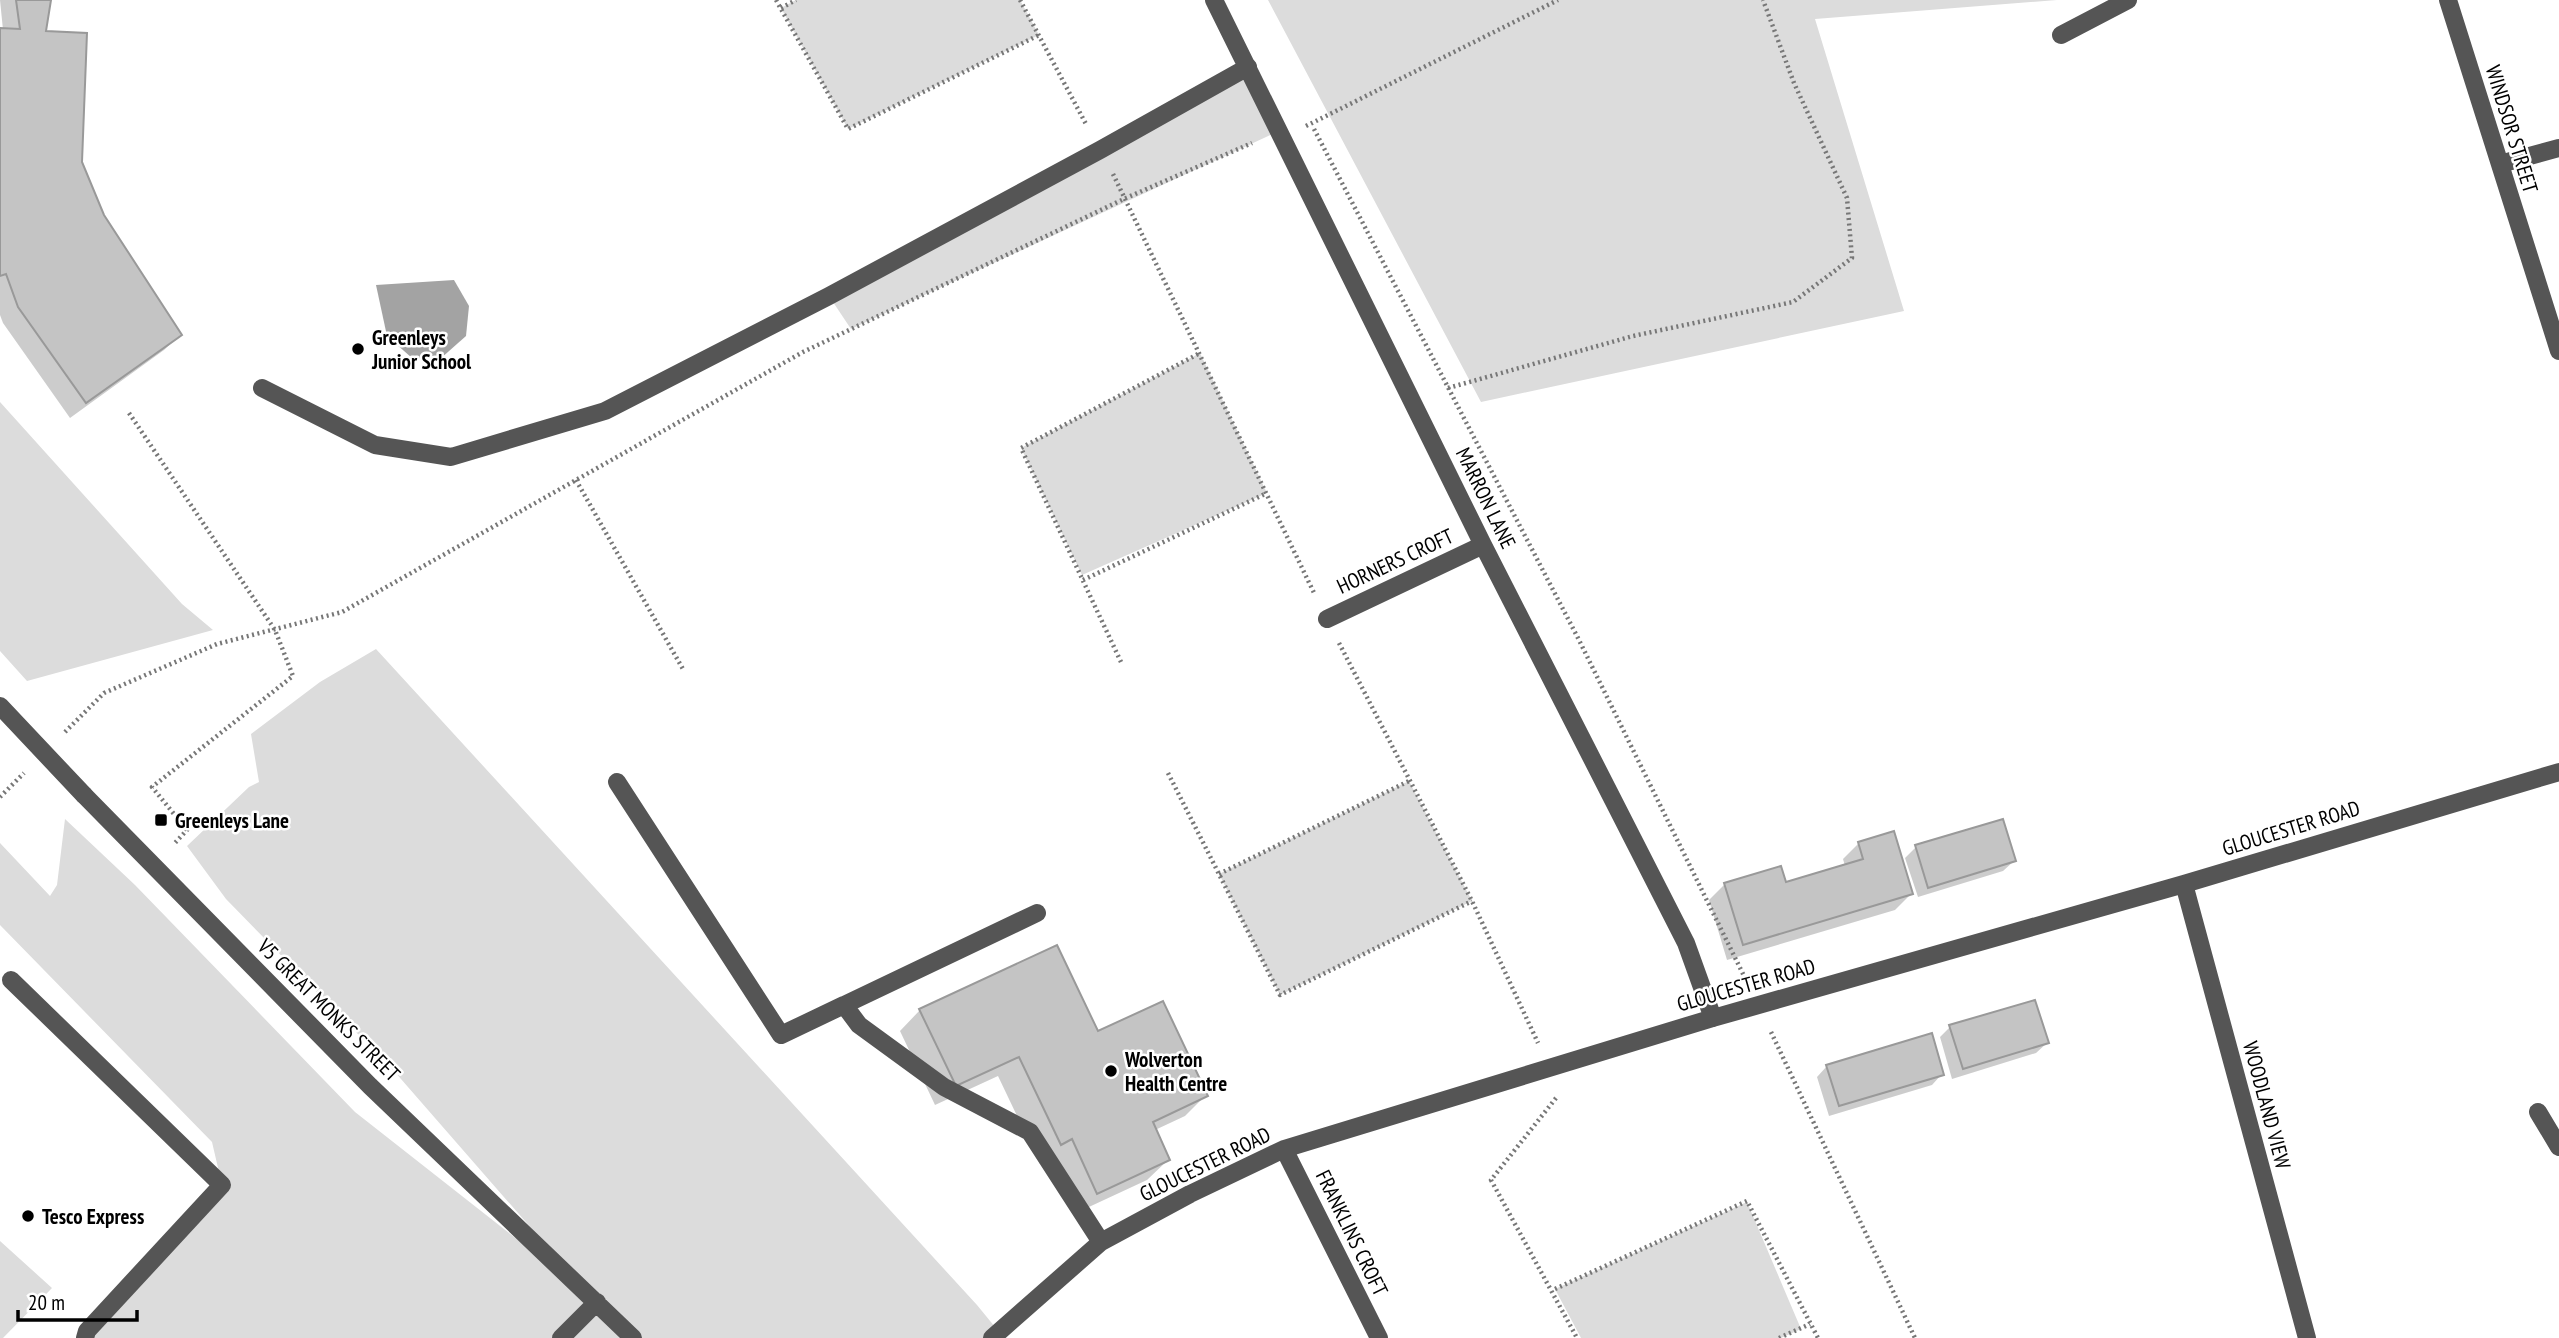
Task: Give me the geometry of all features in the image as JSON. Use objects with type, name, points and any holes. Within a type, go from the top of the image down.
[{"type":"street","name":"MARRON LANE","points":[[1214,0],[1483,545],[1686,943],[1713,1018]]},
{"type":"street","points":[[2061,35],[2128,0]]},
{"type":"street","name":"WINDSOR STREET","points":[[2448,0],[2559,351]]},
{"type":"street","points":[[262,388],[375,445],[451,457],[605,411],[828,296],[1248,67]]},
{"type":"street","points":[[2500,164],[2559,148]]},
{"type":"street","name":"HORNERS CROFT","points":[[1327,619],[1483,545]]},
{"type":"street","name":"V5 GREAT MONKS STREET","points":[[0,706],[370,1086],[633,1338]]},
{"type":"street","name":"GLOUCESTER ROAD","points":[[992,1338],[1101,1242],[1190,1194],[1284,1149],[1713,1018],[2184,884],[2559,772]]},
{"type":"street","points":[[617,782],[781,1035],[1037,913]]},
{"type":"street","name":"WOODLAND VIEW","points":[[2184,884],[2307,1338]]},
{"type":"street","points":[[11,980],[222,1185],[87,1331],[85,1338]]},
{"type":"street","points":[[845,1005],[859,1025],[944,1087],[1030,1132],[1101,1242]]},
{"type":"street","points":[[2538,1112],[2559,1147]]},
{"type":"street","name":"FRANKLINS CROFT","points":[[1284,1149],[1378,1338]]},
{"type":"street","points":[[561,1338],[597,1302]]},
{"type":"path","points":[[776,0],[848,129],[1039,35]]},
{"type":"path","points":[[781,8],[796,0]]},
{"type":"path","points":[[1020,0],[1126,198],[1327,619],[1472,901],[1561,1092],[1491,1180],[1577,1338]]},
{"type":"path","points":[[57,740],[104,693],[218,644],[342,611],[803,352],[1126,198],[1279,131],[1311,125],[1558,0]]},
{"type":"path","points":[[1448,388],[1633,336],[1793,302],[1852,258],[1846,198],[1794,83],[1763,0]]},
{"type":"path","points":[[1311,125],[1579,640],[1758,1005],[1916,1338]]},
{"type":"path","points":[[1121,662],[1021,448],[1199,353]]},
{"type":"path","points":[[128,413],[275,630],[293,676],[152,788],[187,830],[155,866]]},
{"type":"path","points":[[576,480],[684,671]]},
{"type":"path","points":[[1083,580],[1267,493]]},
{"type":"path","points":[[0,797],[28,769]]},
{"type":"path","points":[[1168,773],[1280,995],[1472,901]]},
{"type":"path","points":[[1219,874],[1409,782]]},
{"type":"path","points":[[1555,1289],[1747,1202],[1818,1338]]},
{"type":"path","points":[[1779,1338],[1811,1323]]},
{"type":"shaded area","points":[[796,0],[1020,0],[1039,35],[848,129],[781,8]]},
{"type":"shaded area","points":[[1268,0],[2057,0],[1815,19],[1904,311],[1481,402]]},
{"type":"shaded area","points":[[1248,67],[1279,131],[851,329],[829,296]]},
{"type":"shaded area","points":[[454,280],[469,306],[466,336],[440,359],[412,358],[387,336],[376,285]]},
{"type":"shaded area","points":[[1200,353],[1267,493],[1082,575],[1021,448]]},
{"type":"shaded area","points":[[0,402],[182,604],[213,630],[27,681],[0,651]]},
{"type":"shaded area","points":[[376,649],[977,1305],[1004,1338],[85,1338],[222,1185],[212,1142],[0,925],[0,843],[50,896],[57,885],[65,819],[135,885],[355,1112],[593,1299],[394,1071],[226,899],[187,846],[249,787],[259,782],[251,734],[320,682]]},
{"type":"shaded area","points":[[1409,781],[1472,901],[1280,995],[1219,874]]},
{"type":"shaded area","points":[[1747,1202],[1801,1329],[1781,1338],[1581,1338],[1555,1289]]},
{"type":"shaded area","points":[[0,1241],[52,1288],[3,1338],[0,1338]]},
{"type":"building","points":[[16,0],[51,0],[46,31],[87,33],[82,162],[104,215],[182,335],[86,403],[18,307],[6,274],[0,276],[0,28],[20,29]]},
{"type":"building","points":[[2003,819],[2016,861],[1928,888],[1915,845]]},
{"type":"building","points":[[1894,831],[1913,894],[1743,945],[1724,883],[1781,866],[1786,882],[1863,859],[1858,842]]},
{"type":"building","name":"Wolverton Health Centre","points":[[1057,945],[1098,1031],[1163,1001],[1208,1096],[1153,1122],[1170,1160],[1097,1194],[1072,1139],[1061,1145],[1019,1057],[956,1086],[919,1009]]},
{"type":"building","points":[[2035,1000],[2049,1043],[1963,1069],[1949,1025]]},
{"type":"building","points":[[1932,1033],[1944,1075],[1839,1106],[1826,1065]]},
{"type":"place","name":"Greenleys Junior School","points":[[358,349]]},
{"type":"place","name":"Greenleys Lane","points":[[161,820]]},
{"type":"place","name":"Wolverton Health Centre","points":[[1111,1071]]},
{"type":"place","name":"Tesco Express","points":[[28,1216]]}]
